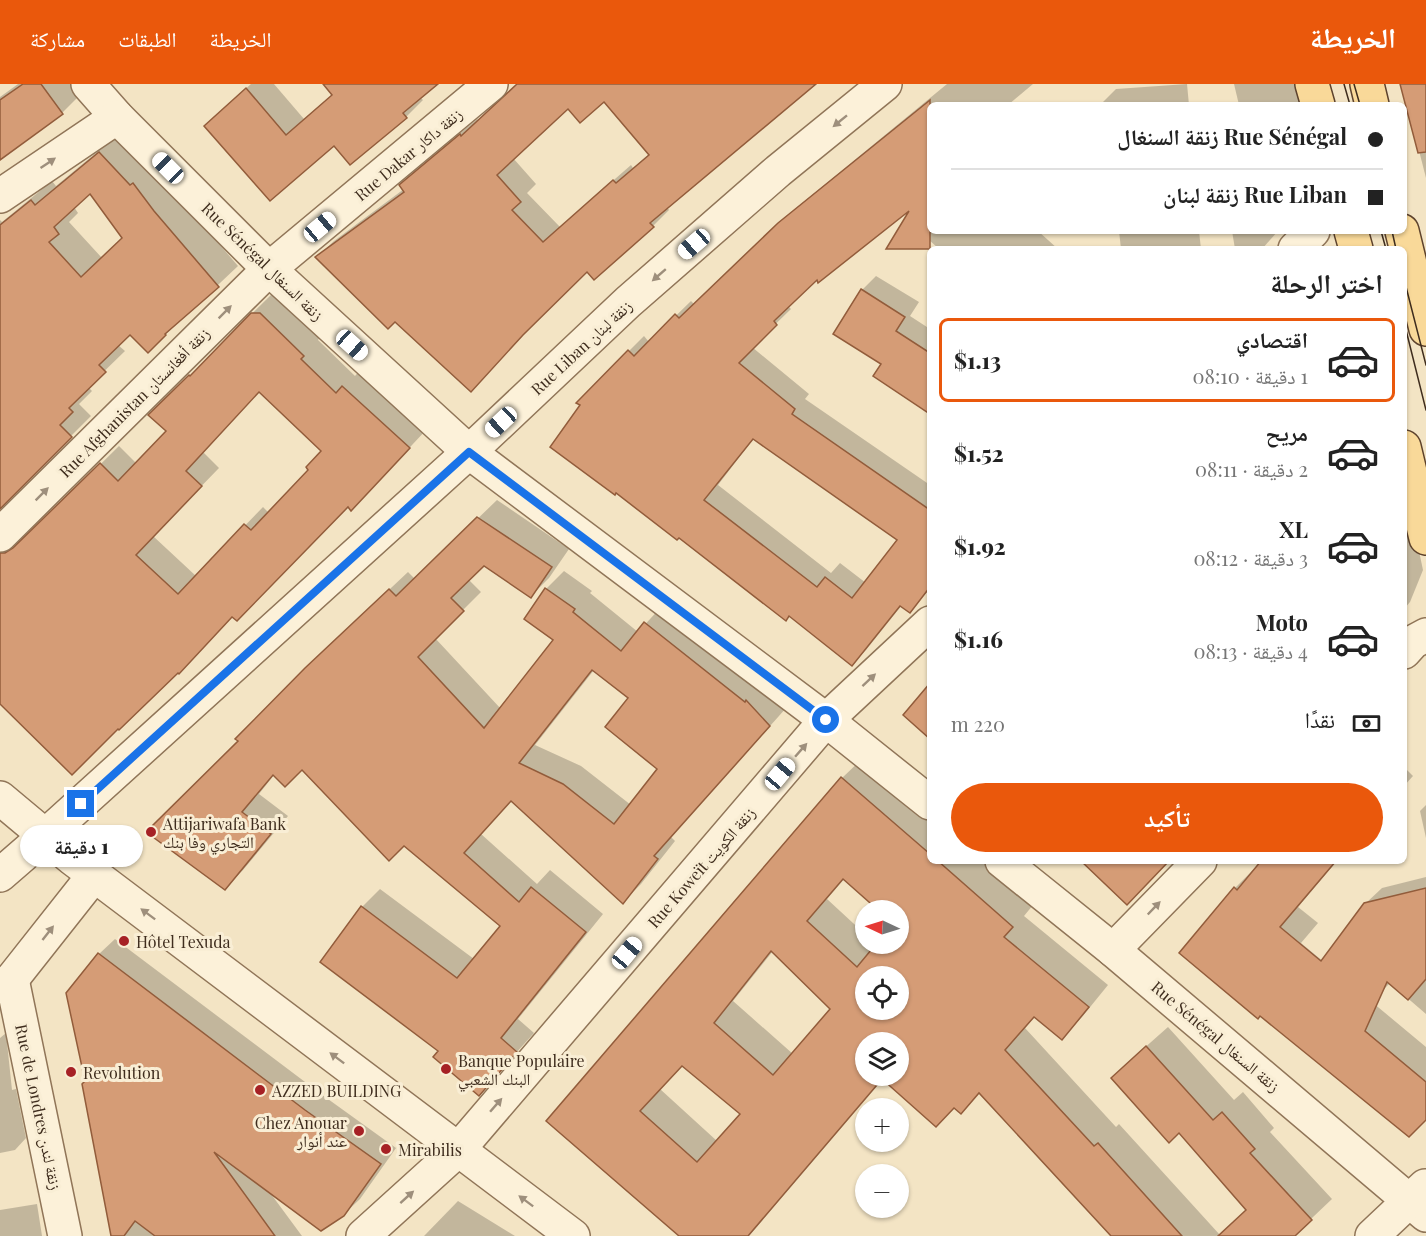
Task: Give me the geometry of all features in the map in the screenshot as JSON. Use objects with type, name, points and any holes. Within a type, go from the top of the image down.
[{"type":"main road","points":[[1312,84],[1317,102]]},
{"type":"main road","points":[[1367,84],[1371,102]]},
{"type":"main road","points":[[1407,251],[1426,329]]},
{"type":"main road","points":[[1407,459],[1426,538]]},
{"type":"street","name":"Rue Sénégal زنقة السنغال","points":[[88,84],[117,117],[269,269],[469,452],[826,720],[927,801]]},
{"type":"street","name":"Rue Dakar زنقة داكار","points":[[269,269],[491,84]]},
{"type":"street","name":"Rue Liban زنقة لبنان","points":[[0,875],[469,452],[628,302],[778,171],[885,84]]},
{"type":"street","points":[[0,196],[117,117]]},
{"type":"street","points":[[1298,246],[1310,234]]},
{"type":"street","name":"Rue Afghanistan زنقة أفغانستان","points":[[0,535],[269,269]]},
{"type":"street","name":"Rue Koweït زنقة الكويت","points":[[363,1236],[458,1150],[826,720],[927,626]]},
{"type":"street","points":[[1407,649],[1413,642],[1426,636]]},
{"type":"street","points":[[0,798],[45,836],[573,1236]]},
{"type":"street","name":"Rue Sénégal زنقة السنغال","points":[[1006,864],[1421,1200]]},
{"type":"street","points":[[1113,950],[1197,864]]},
{"type":"street","points":[[6,972],[95,874]]},
{"type":"street","name":"Rue de Londres زنقة لندن","points":[[6,972],[65,1236]]},
{"type":"street","points":[[1372,1236],[1421,1200]]},
{"type":"building","points":[[23,84],[41,84],[63,114],[0,160],[0,100]]},
{"type":"building","points":[[323,84],[438,84],[403,113],[407,118],[350,165],[334,146],[270,201],[204,126],[246,88],[286,135],[332,95]]},
{"type":"building","points":[[517,84],[816,84],[650,223],[654,227],[594,280],[587,272],[523,335],[471,392],[395,322],[388,329],[315,257],[404,192],[399,185],[460,134],[461,136]],"holes":[[[604,102],[649,155],[616,183],[613,180],[543,242],[512,210],[521,202],[497,175],[568,109],[580,123]]]},
{"type":"building","points":[[1400,84],[1426,84],[1426,152],[1418,153],[1407,111],[1407,102],[1405,102]]},
{"type":"building","points":[[927,102],[927,234],[930,234],[930,246],[927,246],[927,249],[886,249],[909,211],[818,283],[817,280],[774,321],[777,325],[739,363],[795,409],[792,414],[927,508],[927,591],[910,613],[900,606],[852,666],[789,616],[786,621],[679,538],[677,540],[616,493],[615,495],[550,447],[580,405],[576,403],[628,350],[634,356],[675,314],[679,318],[778,223]],"holes":[[[753,439],[897,540],[852,598],[825,577],[817,587],[704,500]]]},
{"type":"building","points":[[99,152],[130,185],[133,183],[219,287],[165,334],[148,353],[130,335],[99,365],[106,372],[69,408],[73,412],[60,425],[72,437],[0,509],[0,225],[31,200],[35,205]],"holes":[[[90,194],[122,238],[81,277],[49,242],[59,234],[54,227]]]},
{"type":"building","points":[[861,289],[905,317],[896,331],[927,351],[927,412],[873,376],[881,364],[833,334]]},
{"type":"building","points":[[251,313],[260,313],[304,356],[301,359],[336,393],[342,386],[410,448],[351,511],[348,507],[237,621],[232,617],[179,674],[118,729],[72,775],[0,704],[0,553],[13,548],[100,463],[118,481],[166,431],[148,415],[190,376]],"holes":[[[259,392],[321,451],[306,467],[308,470],[251,530],[244,524],[178,594],[136,555],[202,486],[186,471]]]},
{"type":"building","points":[[477,517],[552,567],[531,598],[484,566],[451,598],[464,611],[418,657],[484,728],[553,640],[524,619],[545,588],[575,609],[573,612],[621,651],[644,622],[745,702],[746,700],[770,726],[654,856],[658,859],[623,904],[511,801],[464,853],[519,902],[531,887],[586,932],[501,1038],[517,1052],[479,1096],[433,1057],[438,1051],[320,962],[361,906],[457,978],[500,926],[404,846],[389,861],[302,770],[285,787],[273,775],[242,812],[271,834],[225,890],[146,832],[238,741],[235,739],[305,668],[389,589],[396,596]],"holes":[[[592,670],[628,698],[605,727],[657,769],[614,824],[563,784],[519,763]]]},
{"type":"building","points":[[927,687],[927,736],[903,715]]},
{"type":"building","points":[[841,777],[927,851],[927,864],[941,864],[1013,927],[1004,937],[1089,1007],[1062,1040],[1034,1017],[1005,1050],[1094,1146],[1098,1143],[1182,1236],[1111,1236],[979,1093],[961,1114],[954,1108],[936,1127],[909,1103],[909,1098],[903,1098],[890,1086],[909,1086],[909,1032],[855,1032],[855,1086],[876,1086],[866,1098],[855,1098],[855,1111],[748,1236],[679,1236],[546,1121]],"holes":[[[771,951],[830,1009],[773,1075],[714,1023]],[[682,1066],[740,1114],[697,1162],[640,1111]]]},
{"type":"building","points":[[1084,864],[1166,864],[1127,905]]},
{"type":"building","points":[[1259,864],[1333,864],[1280,927],[1321,961],[1364,903],[1426,888],[1426,979],[1408,1000],[1387,982],[1365,1031],[1426,1082],[1426,1120],[1409,1137],[1260,1016],[1258,1019],[1179,953],[1234,887],[1237,890]]},
{"type":"building","points":[[98,953],[305,1110],[381,1164],[344,1216],[321,1231],[214,1152],[275,1236],[155,1236],[135,1221],[124,1236],[111,1236],[82,1084],[85,1081],[66,993]]},
{"type":"building","points":[[1146,1046],[1213,1120],[1222,1112],[1255,1149],[1250,1153],[1312,1220],[1295,1236],[1218,1236],[1246,1210],[1179,1133],[1169,1143],[1111,1078]]},
{"type":"tram line","points":[[1344,84],[1349,102]]},
{"type":"tram line","points":[[1354,84],[1359,102]]},
{"type":"tram line","points":[[1382,234],[1385,246]]},
{"type":"tram line","points":[[1393,234],[1395,246]]},
{"type":"tram line","points":[[1407,291],[1426,365]]},
{"type":"tram line","points":[[1407,334],[1426,410]]},
{"type":"place","name":"Attijariwafa Bank التجاري وفا بنك","points":[[151,832]]},
{"type":"place","name":"Hôtel Texuda","points":[[124,941]]},
{"type":"place","name":"Banque Populaire البنك الشعبي","points":[[446,1069]]},
{"type":"place","name":"Revolution","points":[[71,1072]]},
{"type":"place","name":"AZZED BUILDING","points":[[260,1090]]},
{"type":"place","name":"Chez Anouar عند أنوار","points":[[359,1131]]},
{"type":"place","name":"Mirabilis","points":[[386,1149]]},
{"type":"route","points":[[81,804],[469,452],[826,720]]}]
